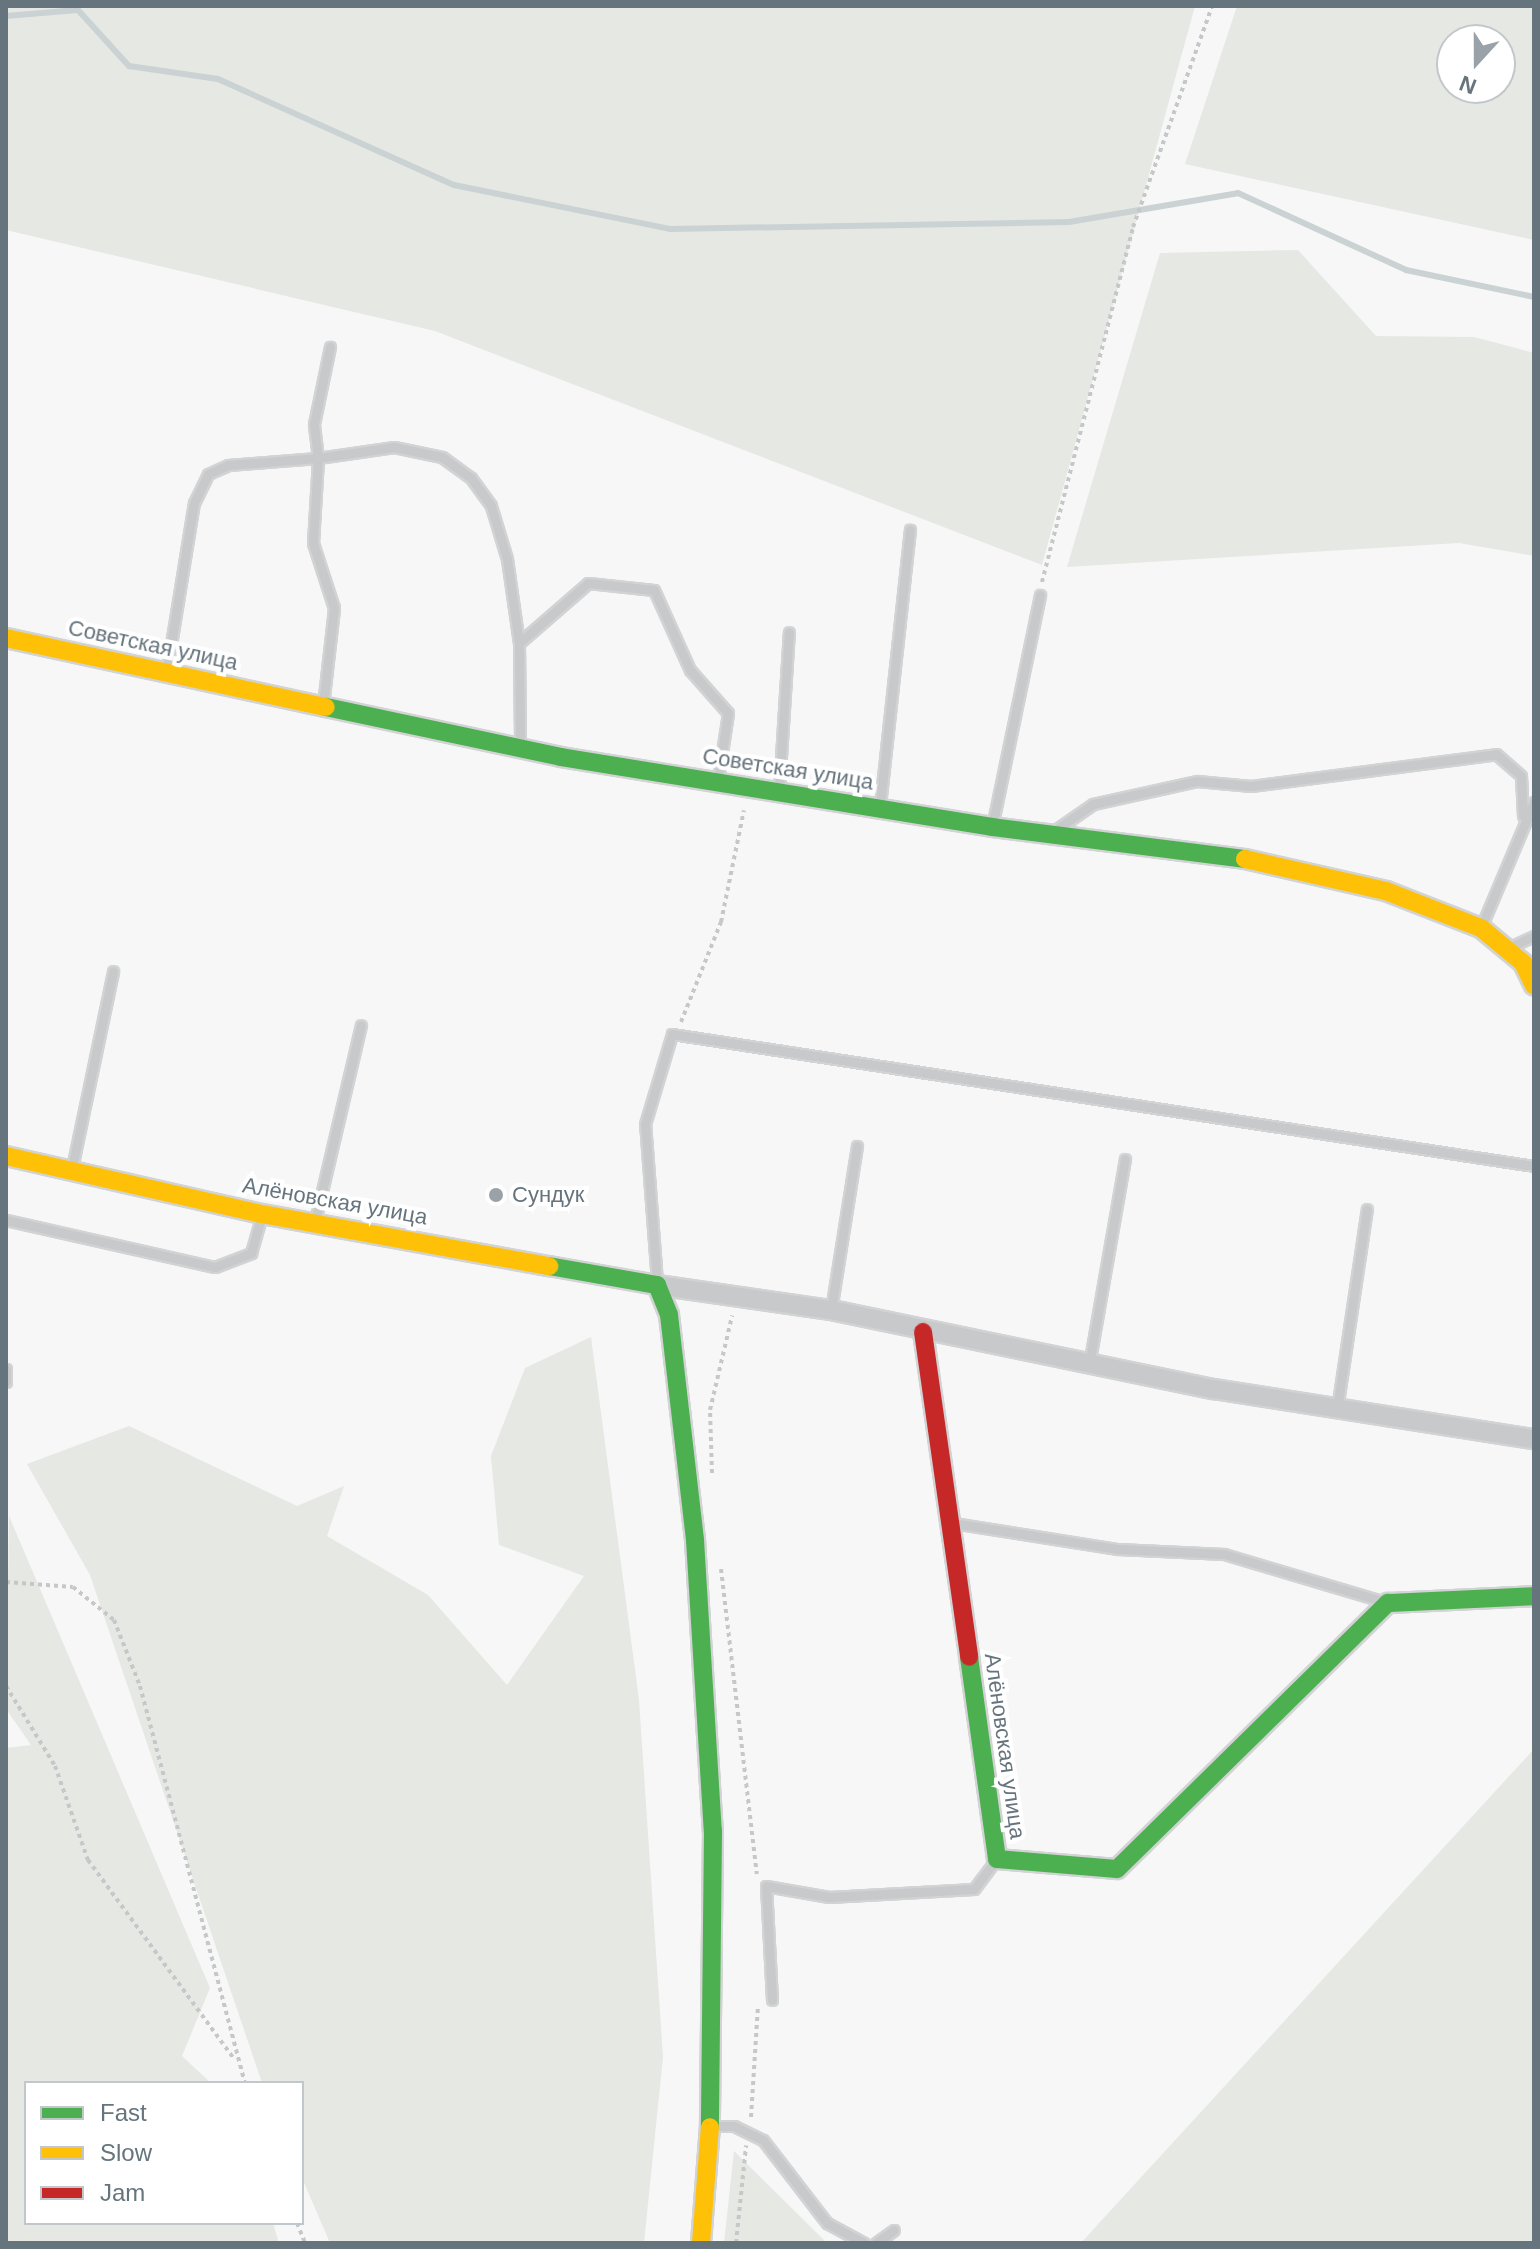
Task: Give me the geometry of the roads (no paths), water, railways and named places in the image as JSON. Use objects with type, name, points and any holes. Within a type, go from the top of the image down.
[{"type":"street","name":"Советская улица","points":[[6,638],[520,748],[992,827],[1054,831],[1254,860],[1386,891],[1481,928],[1507,948],[1534,986]]},
{"type":"street","name":"Алёновская улица","points":[[6,1156],[262,1214],[657,1285]]},
{"type":"street","points":[[657,1285],[831,1310],[1089,1365],[1337,1409],[1534,1439]]},
{"type":"street","points":[[657,1285],[669,1315],[703,1637],[713,1831],[710,2126],[701,2243]]},
{"type":"street","name":"Алёновская улица","points":[[923,1332],[997,1859],[1117,1869],[1388,1603]]},
{"type":"street","points":[[1388,1603],[1534,1596]]},
{"type":"lane","points":[[323,706],[334,608],[313,543],[318,458],[314,424],[330,347]]},
{"type":"lane","points":[[166,672],[194,503],[208,474],[228,465],[318,458],[394,447],[442,457],[471,478],[491,506],[507,559],[519,643],[520,748]]},
{"type":"lane","points":[[880,809],[910,530]]},
{"type":"lane","points":[[519,643],[588,583],[654,590],[690,670],[728,713],[717,782]]},
{"type":"lane","points":[[992,827],[1040,595]]},
{"type":"lane","points":[[778,792],[789,632]]},
{"type":"lane","points":[[1054,831],[1093,804],[1197,781],[1251,786],[1496,754],[1521,776],[1523,816]]},
{"type":"lane","points":[[1481,928],[1523,816],[1534,802]]},
{"type":"lane","points":[[1507,948],[1534,936]]},
{"type":"lane","points":[[71,1171],[113,971]]},
{"type":"lane","points":[[314,1224],[361,1025]]},
{"type":"lane","points":[[657,1285],[645,1124],[672,1034],[1534,1166]]},
{"type":"lane","points":[[831,1310],[857,1146]]},
{"type":"lane","points":[[1089,1365],[1125,1159]]},
{"type":"lane","points":[[1337,1409],[1367,1209]]},
{"type":"lane","points":[[6,1220],[215,1267],[251,1253],[262,1214]]},
{"type":"lane","points":[[6,1369],[6,1382]]},
{"type":"lane","points":[[950,1523],[1118,1549],[1224,1554],[1388,1603]]},
{"type":"lane","points":[[772,2000],[766,1886],[829,1897],[974,1889],[997,1859]]},
{"type":"lane","points":[[710,2126],[748,2133],[790,2170],[827,2223],[864,2243]]},
{"type":"lane","points":[[876,2243],[894,2230]]},
{"type":"waterway","points":[[6,16],[78,10],[129,66],[218,79],[454,185],[670,229],[1069,222],[1238,193],[1406,270],[1534,297]]},
{"type":"place","name":"Сундук","points":[[496,1195]]}]
